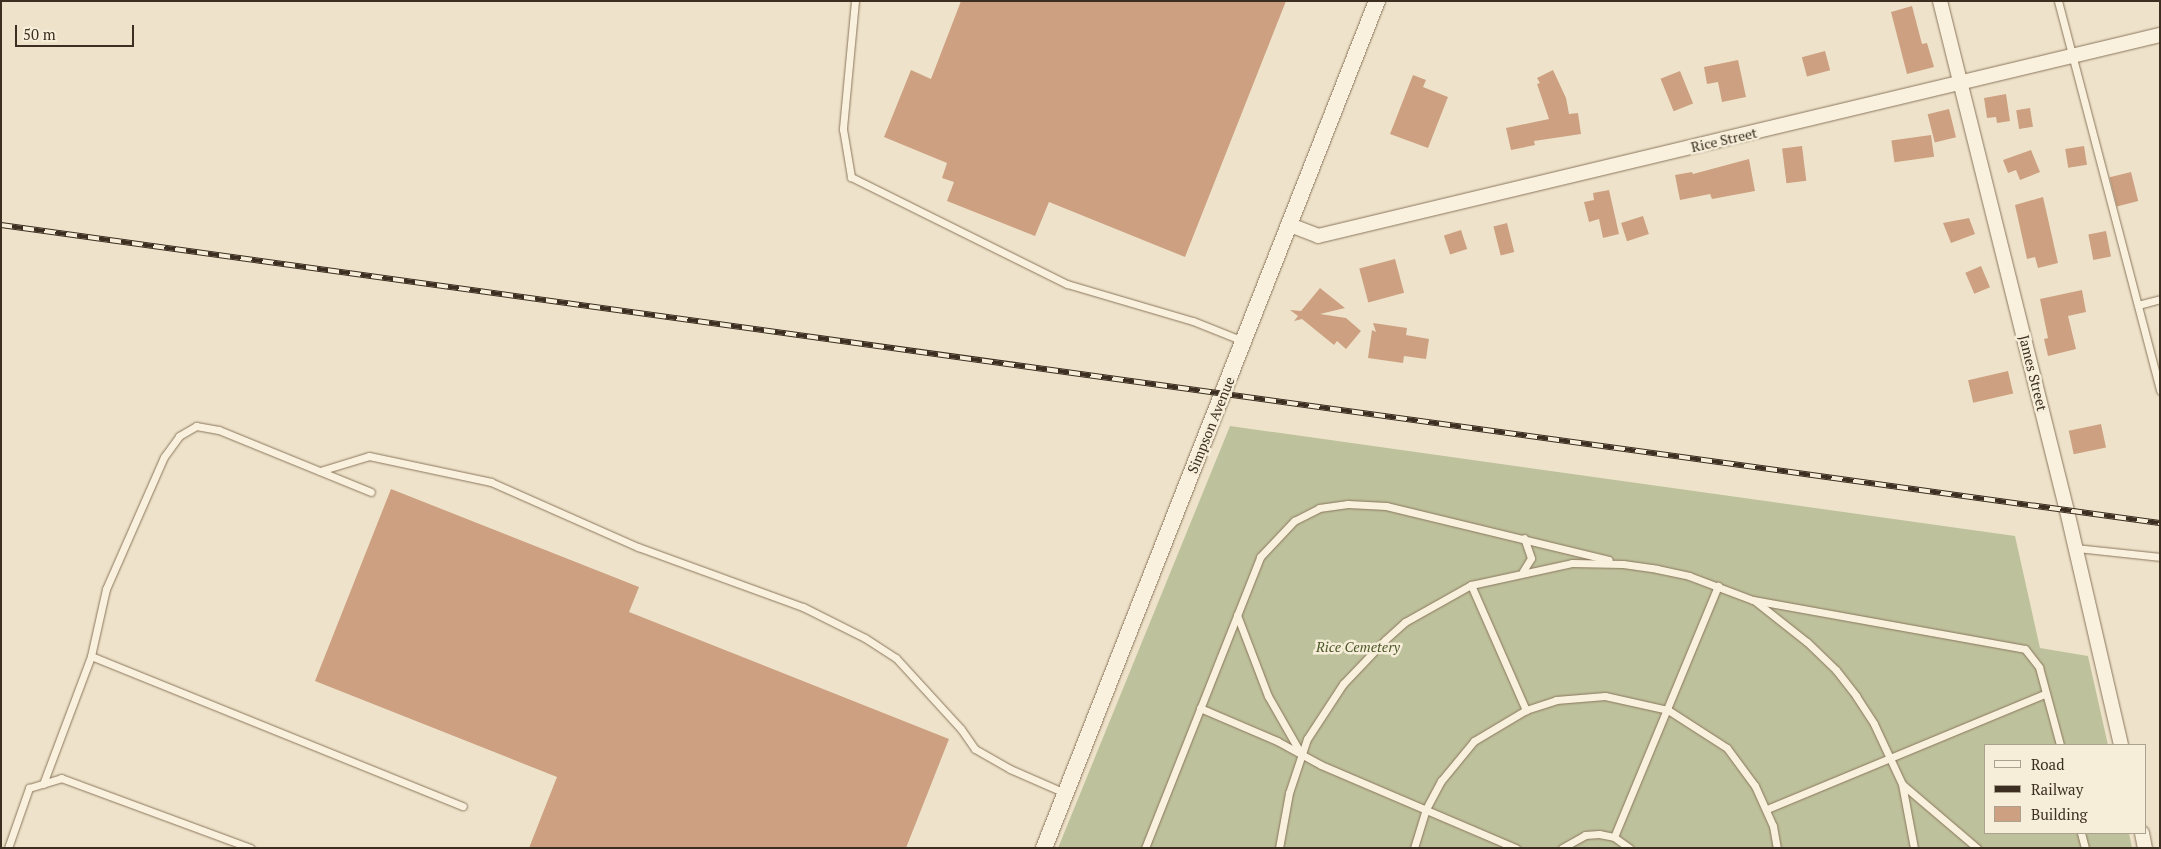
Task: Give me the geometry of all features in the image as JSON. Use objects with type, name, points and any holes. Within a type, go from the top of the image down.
[{"type":"street","name":"Simpson Avenue","points":[[1044,848],[1377,1]]},
{"type":"street","name":"James Street","points":[[1940,1],[2076,548],[2121,744]]},
{"type":"street","name":"Rice Street","points":[[1290,226],[1318,236],[2160,35]]},
{"type":"street","points":[[2142,834],[2145,848]]},
{"type":"lane","points":[[855,1],[843,129],[851,177],[1067,284],[1193,321],[1244,342]]},
{"type":"lane","points":[[2058,1],[2160,390]]},
{"type":"lane","points":[[2138,305],[2160,299]]},
{"type":"lane","points":[[43,784],[91,656],[106,589],[164,457],[179,436],[196,426],[218,430],[371,492]]},
{"type":"lane","points":[[320,471],[369,456],[491,482],[638,547],[803,607],[865,638],[896,658],[961,729],[975,749],[1010,769],[1066,793]]},
{"type":"lane","points":[[1145,848],[1237,615],[1266,550],[1294,521],[1319,508],[1348,504],[1386,506],[1524,538],[1623,564],[1689,576],[1753,600],[1782,619],[1836,670],[1869,717],[1892,759],[1902,784],[1914,848]]},
{"type":"lane","points":[[1523,571],[1531,558],[1524,538]]},
{"type":"lane","points":[[2076,548],[2160,558]]},
{"type":"lane","points":[[1279,848],[1288,793],[1301,754],[1322,714],[1362,663],[1405,622],[1471,585],[1523,571],[1572,563],[1623,564]]},
{"type":"lane","points":[[1471,585],[1526,710]]},
{"type":"lane","points":[[1614,838],[1718,586]]},
{"type":"lane","points":[[1753,600],[2025,649],[2039,668],[2060,744]]},
{"type":"lane","points":[[1237,615],[1268,696],[1301,754]]},
{"type":"lane","points":[[91,656],[463,806]]},
{"type":"lane","points":[[1767,809],[1892,759],[2045,694]]},
{"type":"lane","points":[[1414,848],[1426,809],[1441,781],[1474,740],[1526,710],[1556,700],[1605,696],[1668,710],[1726,748],[1756,786],[1767,809],[1777,848]]},
{"type":"lane","points":[[1200,708],[1516,848]]},
{"type":"lane","points":[[8,848],[29,788],[61,778],[250,848]]},
{"type":"lane","points":[[1902,784],[1976,848]]},
{"type":"lane","points":[[2081,834],[2084,848]]},
{"type":"lane","points":[[1562,848],[1585,835],[1614,838],[1628,848]]},
{"type":"green space","name":"Rice Cemetery","points":[[1230,426],[2015,536],[2040,648],[2088,656],[2108,744],[1984,744],[1984,834],[2129,834],[2132,848],[1058,848]]},
{"type":"building","points":[[961,1],[1286,1],[1185,257],[1049,202],[1035,236],[947,201],[954,182],[942,178],[947,163],[884,137],[911,70],[931,79]]},
{"type":"building","points":[[1912,6],[1922,44],[1927,43],[1934,67],[1907,74],[1891,12]]},
{"type":"building","points":[[1825,51],[1830,70],[1807,77],[1802,57]]},
{"type":"building","points":[[1738,60],[1746,97],[1722,102],[1718,82],[1707,84],[1704,67]]},
{"type":"building","points":[[1553,70],[1566,98],[1569,114],[1578,113],[1581,134],[1534,141],[1535,145],[1511,150],[1506,128],[1549,119],[1537,84],[1540,83],[1537,78]]},
{"type":"building","points":[[1680,71],[1693,103],[1674,111],[1661,79]]},
{"type":"building","points":[[1413,75],[1426,80],[1423,87],[1448,97],[1428,148],[1390,134]]},
{"type":"building","points":[[2006,94],[2010,121],[1997,123],[1996,117],[1987,118],[1984,98]]},
{"type":"building","points":[[2030,108],[2033,127],[2019,129],[2016,110]]},
{"type":"building","points":[[1949,109],[1956,137],[1935,142],[1928,114]]},
{"type":"building","points":[[1931,135],[1934,157],[1894,162],[1891,141]]},
{"type":"building","points":[[1802,146],[1806,181],[1786,183],[1782,148]]},
{"type":"building","points":[[2084,146],[2087,165],[2068,168],[2065,149]]},
{"type":"building","points":[[2031,150],[2040,172],[2020,180],[2016,170],[2008,173],[2003,160]]},
{"type":"building","points":[[1749,159],[1755,191],[1712,199],[1710,194],[1680,200],[1675,175],[1692,172],[1693,174]]},
{"type":"building","points":[[2131,172],[2138,201],[2117,206],[2110,177]]},
{"type":"building","points":[[1609,190],[1619,234],[1603,238],[1599,219],[1589,222],[1584,202],[1594,200],[1593,193]]},
{"type":"building","points":[[2043,197],[2058,263],[2038,268],[2035,257],[2027,259],[2015,205]]},
{"type":"building","points":[[1643,216],[1649,234],[1627,241],[1621,223]]},
{"type":"building","points":[[1969,218],[1975,234],[1951,243],[1943,223]]},
{"type":"building","points":[[1507,223],[1514,252],[1501,255],[1493,226]]},
{"type":"building","points":[[1461,230],[1467,249],[1450,255],[1444,236]]},
{"type":"building","points":[[2106,231],[2111,257],[2093,260],[2088,234]]},
{"type":"building","points":[[1395,259],[1404,293],[1368,302],[1359,269]]},
{"type":"building","points":[[1981,266],[1990,287],[1974,294],[1965,273]]},
{"type":"building","points":[[1320,288],[1345,308],[1320,314],[1346,318],[1361,331],[1346,349],[1337,341],[1334,345],[1302,319],[1294,321],[1298,316],[1290,310],[1301,311]]},
{"type":"building","points":[[2082,290],[2086,312],[2068,316],[2076,349],[2048,356],[2044,339],[2048,338],[2040,299]]},
{"type":"building","points":[[1373,323],[1407,328],[1406,335],[1429,339],[1426,359],[1404,356],[1403,363],[1368,358],[1372,330],[1376,332]]},
{"type":"building","points":[[2008,371],[2013,393],[1973,403],[1968,380]]},
{"type":"building","points":[[2101,424],[2106,447],[2074,454],[2069,431]]},
{"type":"building","points":[[391,489],[639,587],[629,612],[949,739],[906,848],[529,848],[557,777],[315,681]]},
{"type":"railway","points":[[1,225],[2160,523]]}]
